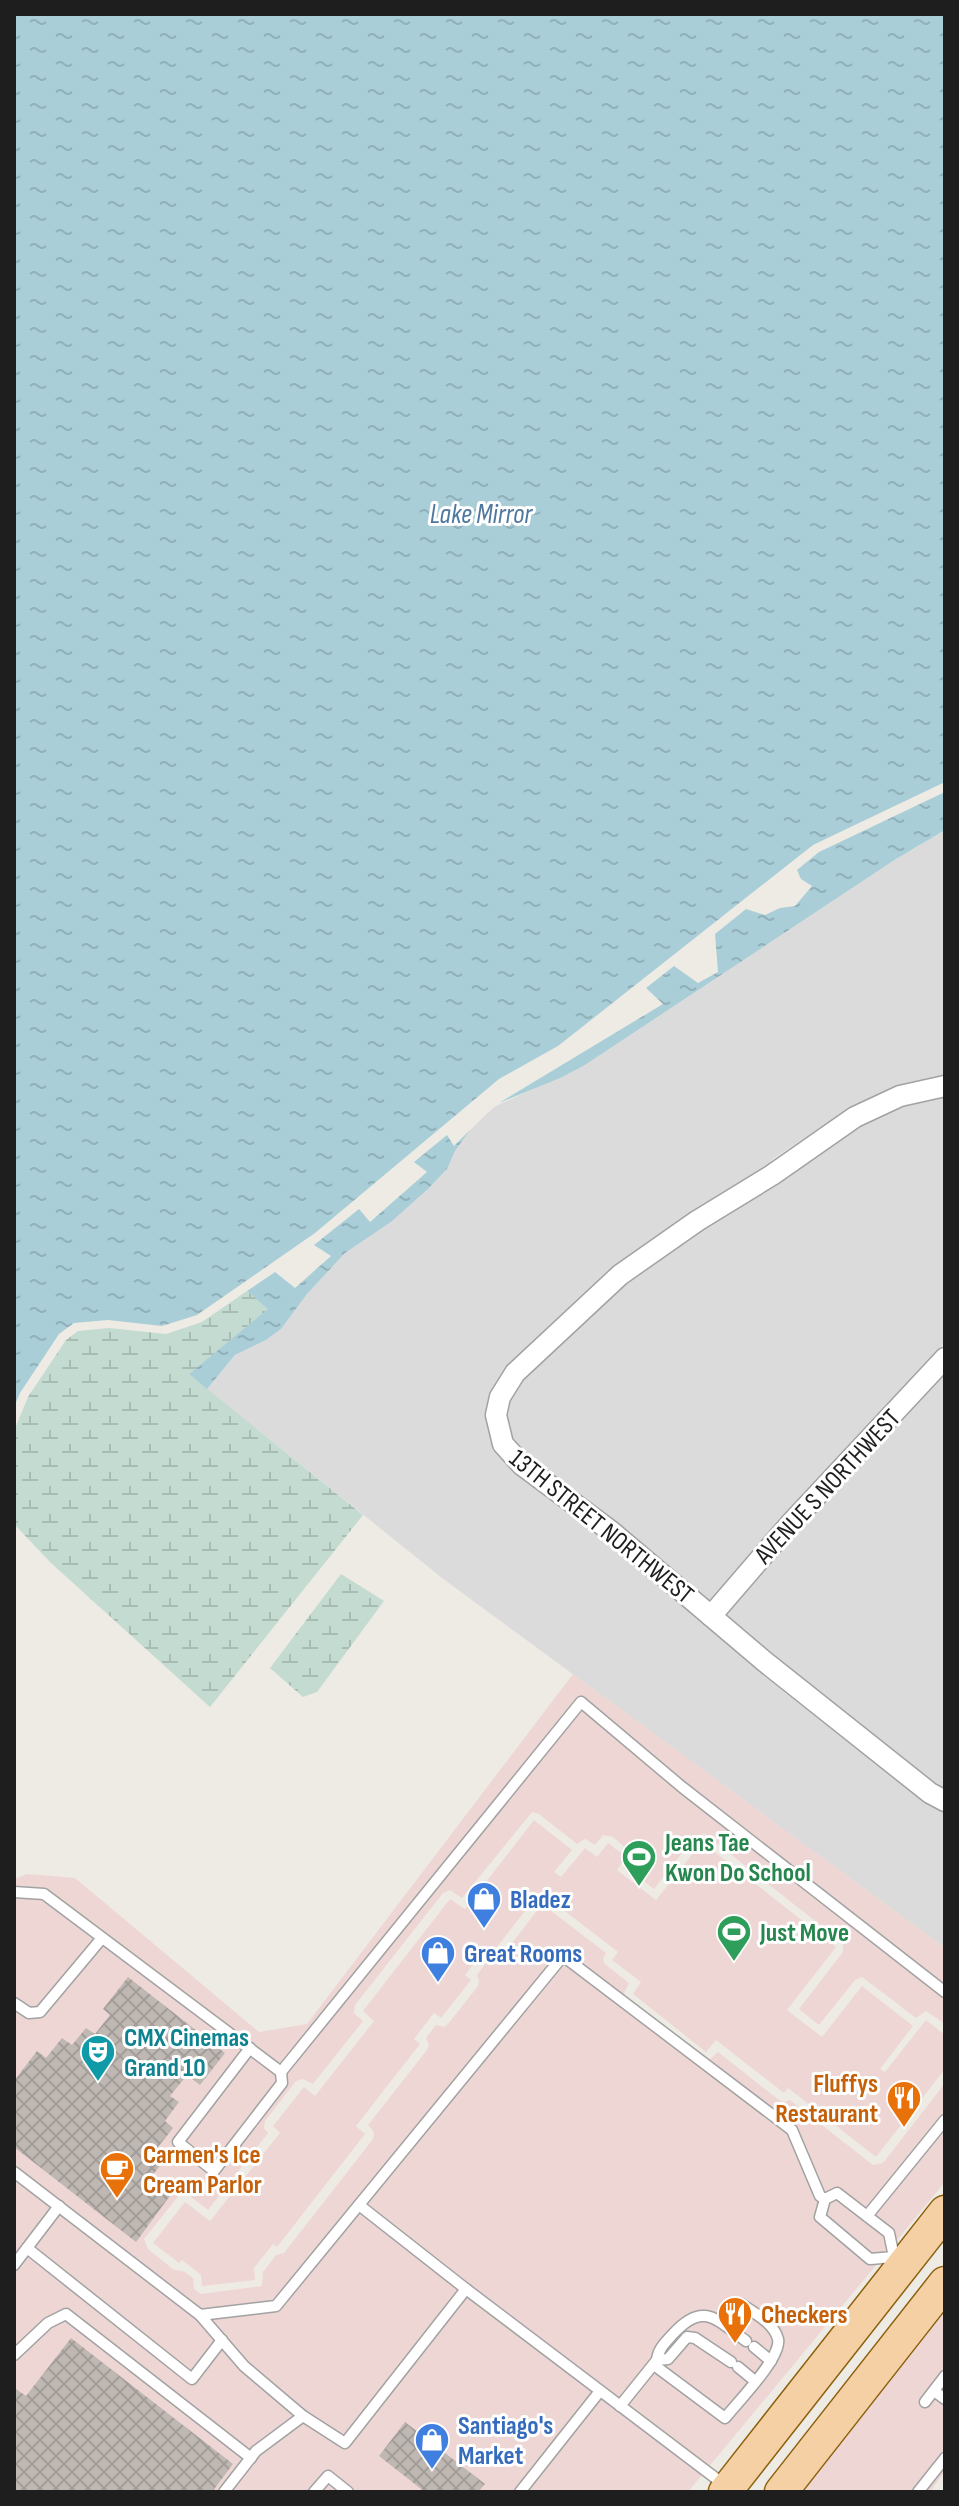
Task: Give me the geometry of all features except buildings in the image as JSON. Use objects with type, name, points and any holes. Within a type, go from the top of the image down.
[{"type":"main road","points":[[729,2491],[899,2260],[945,2212]]},
{"type":"main road","points":[[781,2492],[943,2289],[899,2260]]},
{"type":"street","name":"13TH STREET NORTHWEST","points":[[945,1086],[900,1096],[855,1117],[772,1175],[697,1221],[605,1288],[515,1373],[496,1410],[503,1444],[513,1457],[612,1532],[930,1793],[945,1801]]},
{"type":"street","name":"AVENUE S NORTHWEST","points":[[711,1616],[791,1523],[945,1358]]},
{"type":"lane","points":[[250,2048],[178,2142],[214,2171],[282,2083],[281,2072],[581,1702],[682,1787],[945,1992]]},
{"type":"lane","points":[[14,1892],[44,1894],[281,2072]]},
{"type":"lane","points":[[14,2003],[29,2013],[40,2012],[102,1938]]},
{"type":"lane","points":[[200,2315],[276,2306],[563,1956],[792,2130],[820,2196],[825,2199]]},
{"type":"lane","points":[[867,2216],[945,2120]]},
{"type":"lane","points":[[14,2172],[200,2315],[244,2366],[303,2416],[345,2443],[466,2289]]},
{"type":"lane","points":[[837,2193],[867,2216],[889,2233],[899,2260],[870,2259],[820,2217],[825,2199],[837,2193]]},
{"type":"lane","points":[[359,2205],[729,2491]]},
{"type":"lane","points":[[14,2265],[59,2206]]},
{"type":"lane","points":[[27,2248],[192,2379],[222,2340]]},
{"type":"lane","points":[[656,2362],[725,2418],[771,2361],[778,2339],[769,2324],[741,2304]]},
{"type":"lane","points":[[14,2355],[48,2323],[66,2314],[251,2458]]},
{"type":"lane","points":[[620,2406],[656,2362],[658,2351],[685,2321],[695,2315],[711,2316],[771,2361]]},
{"type":"lane","points":[[656,2362],[668,2359],[687,2337],[695,2338],[755,2381]]},
{"type":"lane","points":[[925,2402],[945,2376]]},
{"type":"lane","points":[[520,2492],[600,2391]]},
{"type":"lane","points":[[934,2391],[945,2399]]},
{"type":"lane","points":[[224,2492],[256,2451],[303,2416]]},
{"type":"lane","points":[[918,2492],[945,2458]]},
{"type":"lane","points":[[314,2492],[328,2476],[348,2492]]},
{"type":"shaded area","points":[[945,830],[945,1075],[895,1087],[850,1108],[614,1267],[507,1366],[490,1393],[486,1415],[495,1450],[516,1473],[607,1539],[925,1800],[945,1811],[945,1948],[442,1578],[207,1389],[235,1355],[281,1329],[307,1294],[345,1253],[391,1222],[428,1189],[447,1169],[470,1130],[494,1107],[585,1065],[896,859]]},
{"type":"shaded area","points":[[945,1096],[945,1342],[783,1516],[710,1602],[618,1525],[528,1458],[512,1440],[507,1425],[509,1402],[523,1380],[611,1296],[703,1229],[778,1183],[861,1125],[904,1106]]},
{"type":"shaded area","points":[[945,1374],[945,1791],[725,1615],[799,1530]]},
{"type":"shaded area","points":[[573,1674],[945,1948],[945,2024],[926,2011],[916,2018],[862,1977],[855,1980],[819,2025],[799,2009],[843,1952],[843,1943],[705,1834],[695,1836],[654,1889],[629,1869],[635,1861],[634,1855],[613,1837],[603,1835],[595,1845],[585,1839],[577,1844],[539,1814],[532,1812],[462,1898],[450,1890],[443,1893],[355,2005],[354,2013],[363,2021],[313,2084],[303,2079],[296,2081],[265,2121],[264,2128],[268,2133],[208,2210],[187,2194],[180,2194],[144,2239],[148,2249],[174,2270],[183,2271],[193,2278],[194,2289],[201,2294],[262,2286],[263,2272],[276,2255],[284,2253],[373,2139],[374,2132],[368,2125],[427,2050],[429,2045],[426,2038],[436,2025],[444,2027],[448,2024],[478,1986],[477,1975],[488,1960],[500,1959],[542,1904],[606,1953],[603,1959],[605,1964],[629,1983],[624,1993],[628,2000],[704,2059],[709,2060],[718,2052],[779,2100],[790,2100],[873,2165],[883,2163],[945,2083],[945,2182],[688,2492],[14,2492],[14,1879],[27,1874],[75,1878],[259,2032],[307,2024]]},
{"type":"shaded area","points":[[534,1820],[572,1850],[554,1872],[561,1877],[585,1848],[597,1857],[608,1843],[626,1857],[617,1870],[656,1900],[702,1842],[836,1947],[787,2010],[822,2037],[862,1986],[913,2026],[880,2069],[885,2072],[926,2020],[945,2035],[945,2069],[876,2157],[788,2088],[784,2093],[716,2040],[706,2052],[633,1994],[641,1982],[612,1960],[618,1952],[540,1892],[492,1953],[486,1948],[465,1975],[471,1980],[441,2018],[434,2013],[414,2039],[420,2044],[356,2126],[365,2134],[277,2247],[273,2244],[254,2268],[255,2280],[202,2286],[201,2275],[153,2243],[185,2202],[210,2221],[280,2133],[273,2126],[304,2087],[315,2096],[374,2021],[363,2011],[450,1899],[465,1909]]},
{"type":"shaded area","points":[[945,2307],[945,2471],[930,2492],[800,2492]]},
{"type":"green space","points":[[247,1291],[269,1309],[189,1374],[363,1515],[210,1707],[51,1563],[14,1524],[14,1431],[28,1397],[66,1340],[78,1331],[109,1328],[166,1334],[202,1322]]},
{"type":"green space","points":[[341,1574],[384,1601],[317,1692],[303,1697],[270,1668]]},
{"type":"water","name":"Lake Mirror","points":[[14,14],[945,14],[945,782],[813,845],[558,1046],[499,1079],[315,1233],[197,1315],[162,1326],[108,1320],[74,1323],[59,1334],[14,1407]]},
{"type":"water","points":[[945,792],[945,830],[896,859],[585,1065],[499,1103],[663,1004],[646,988],[674,966],[698,983],[718,972],[715,934],[746,909],[765,915],[795,906],[812,886],[801,879],[797,870],[819,852]]},
{"type":"water","points":[[470,1130],[447,1169],[391,1222],[345,1253],[307,1294],[281,1329],[235,1355],[207,1389],[189,1374],[268,1309],[247,1291],[275,1272],[295,1288],[331,1256],[314,1245],[359,1209],[370,1222],[427,1172],[414,1162],[447,1135],[454,1146]]},
{"type":"place","name":"Jeans Tae Kwon Do School","points":[[639,1888]]},
{"type":"place","name":"Bladez","points":[[484,1930]]},
{"type":"place","name":"Just Move","points":[[734,1963]]},
{"type":"place","name":"Great Rooms","points":[[438,1984]]},
{"type":"place","name":"CMX Cinemas Grand 10","points":[[98,2083]]},
{"type":"place","name":"Fluffys Restaurant","points":[[904,2129]]},
{"type":"place","name":"Carmen's Ice Cream Parlor","points":[[117,2200]]},
{"type":"place","name":"Checkers","points":[[735,2345]]},
{"type":"place","name":"Santiago's Market","points":[[432,2471]]}]
